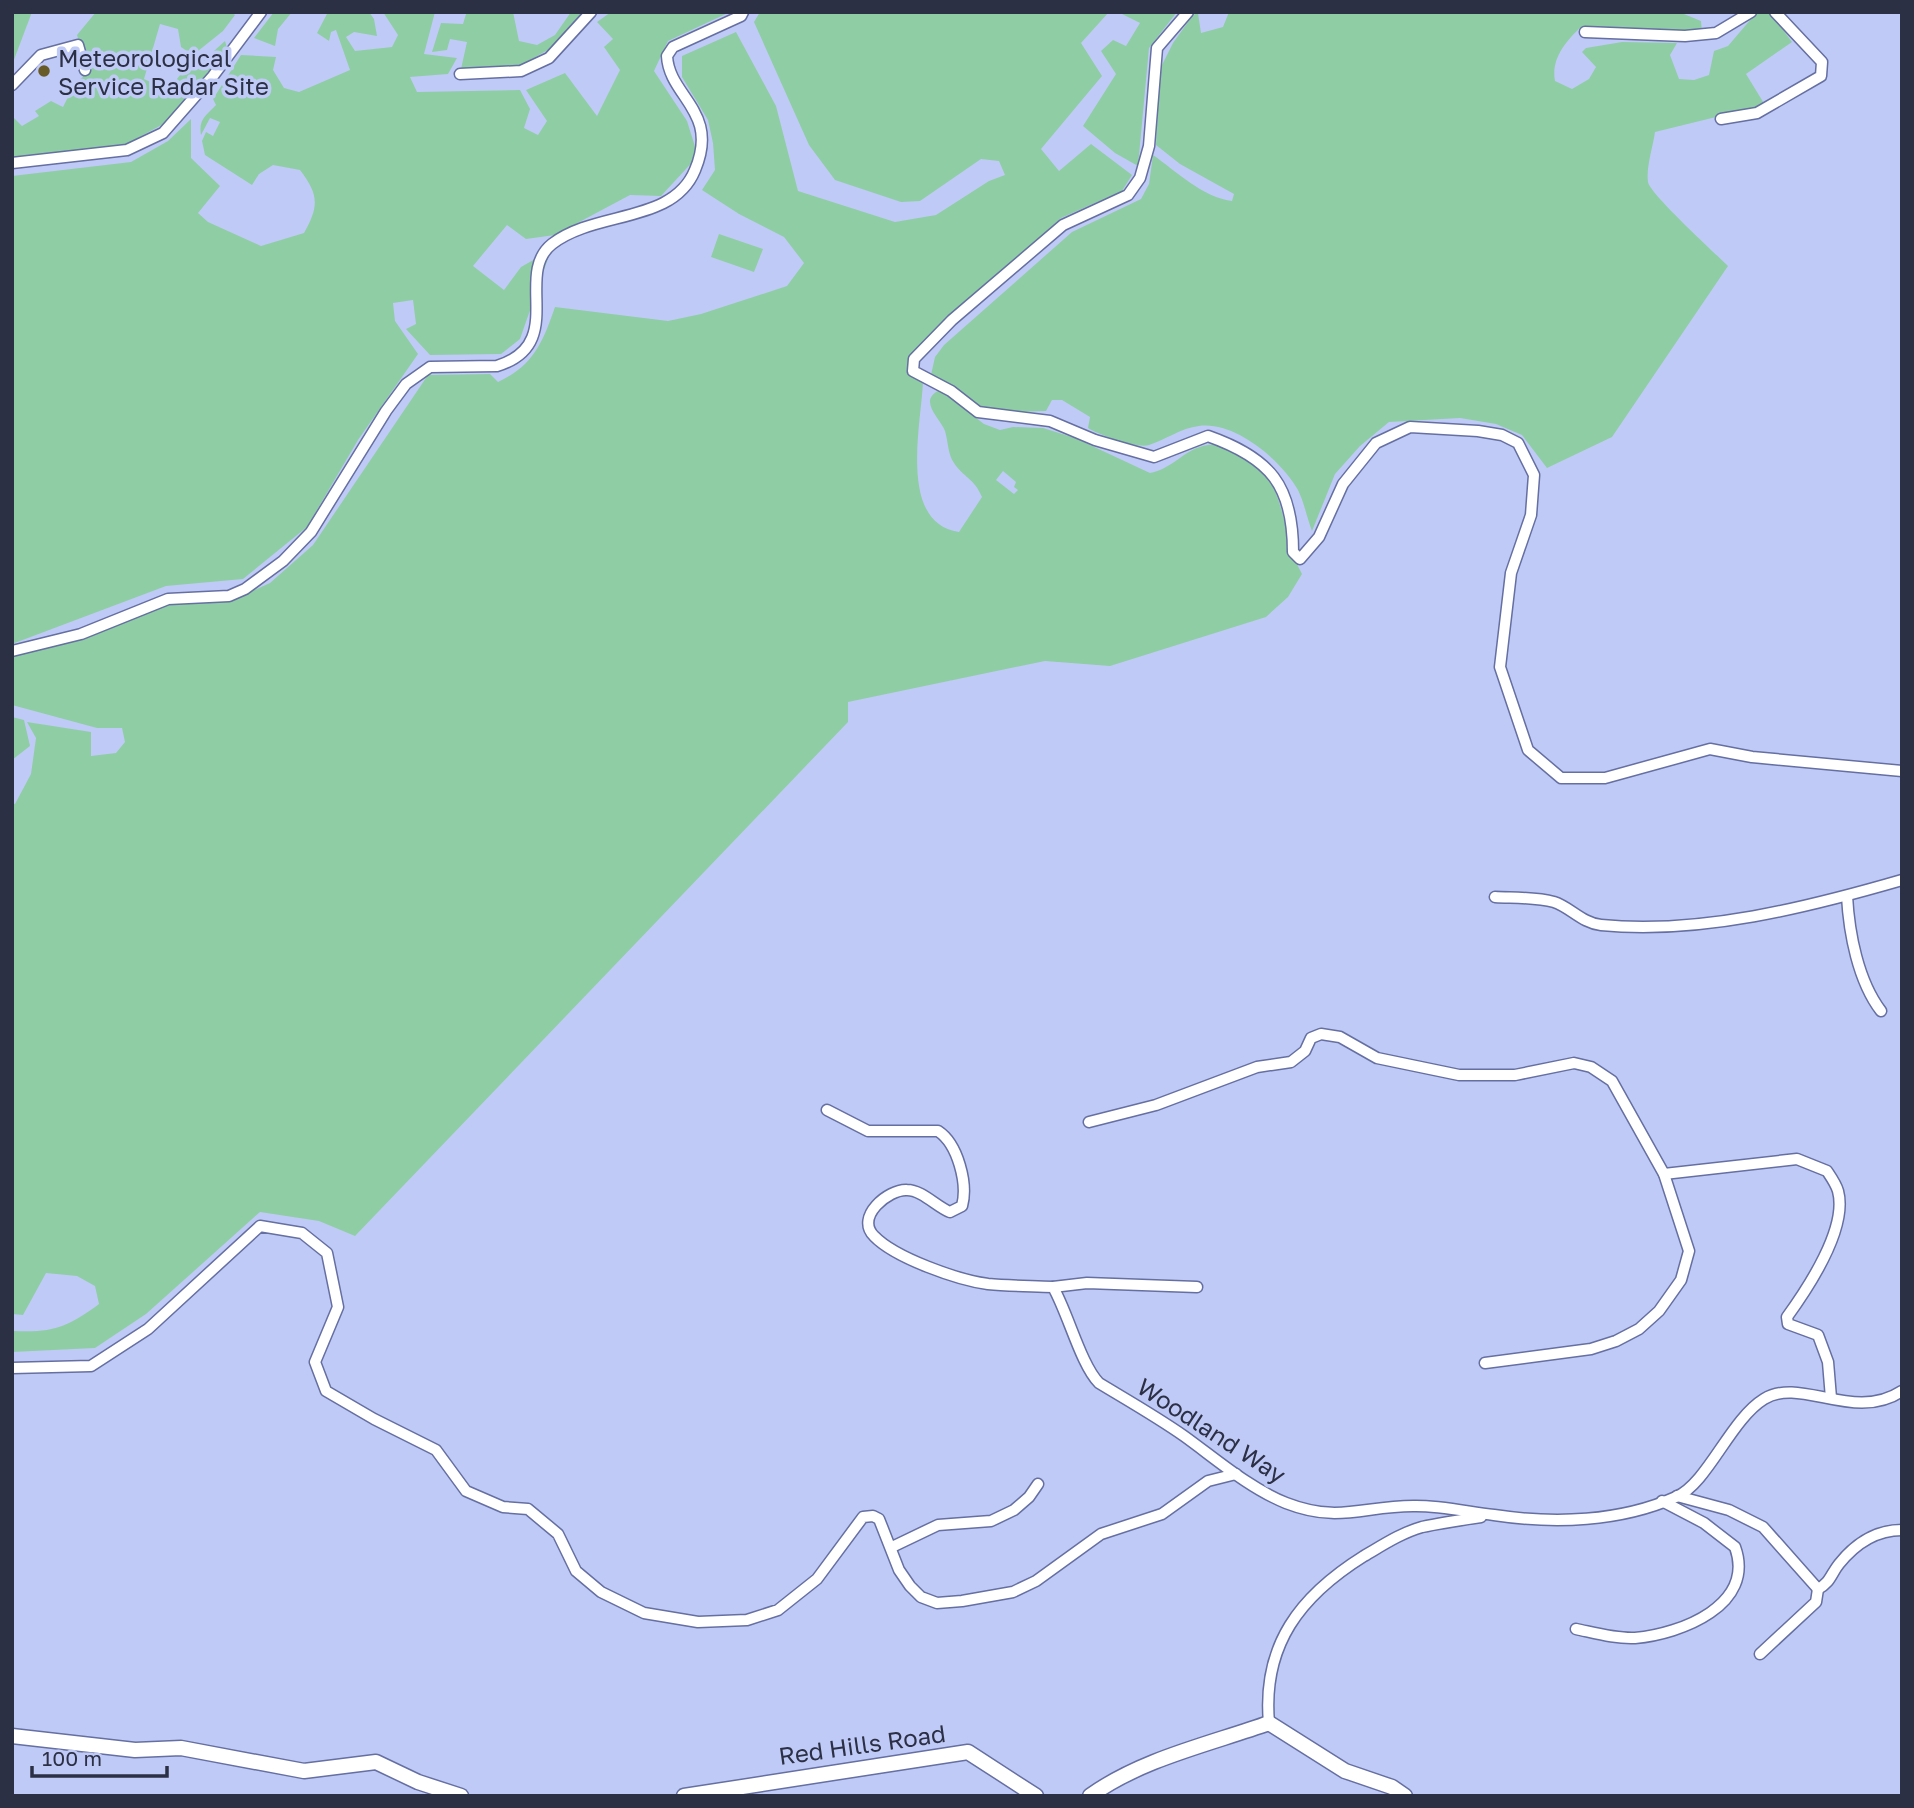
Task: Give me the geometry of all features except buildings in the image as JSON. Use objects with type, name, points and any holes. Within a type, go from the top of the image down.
[{"type":"main road","points":[[1090,1796],[1140,1769],[1269,1723],[1345,1771],[1392,1787],[1405,1796]]},
{"type":"main road","points":[[12,1735],[135,1750],[181,1748],[304,1771],[376,1762],[418,1782],[461,1796]]},
{"type":"main road","name":"Red Hills Road","points":[[684,1796],[968,1752],[1036,1796]]},
{"type":"street","points":[[460,74],[521,71],[549,58],[591,12]]},
{"type":"street","points":[[12,651],[81,634],[168,599],[237,594],[283,561],[323,517],[386,411],[420,371],[430,367],[497,366],[506,363],[530,343],[537,317],[541,260],[551,245],[614,217],[656,208],[685,188],[696,169],[701,152],[701,137],[696,112],[670,70],[667,56],[673,47],[741,16],[743,12]]},
{"type":"street","points":[[1188,12],[1157,48],[1149,146],[1140,178],[1128,195],[1063,225],[952,320],[914,359],[913,371],[951,391],[978,412],[1050,421],[1095,440],[1154,457],[1208,436],[1242,448],[1261,462],[1278,484],[1293,518],[1293,552],[1300,559],[1319,537],[1343,484],[1376,443],[1410,427],[1502,435],[1518,443],[1534,475],[1531,515],[1511,573],[1500,667],[1528,750],[1561,778],[1605,778],[1710,749],[1752,758],[1902,771]]},
{"type":"street","points":[[1585,32],[1685,36],[1716,33],[1751,12]]},
{"type":"street","points":[[1721,119],[1757,113],[1821,76],[1822,62],[1775,12]]},
{"type":"street","points":[[12,163],[127,150],[163,133],[213,76],[258,14]]},
{"type":"street","points":[[12,85],[41,55],[78,46],[85,70]]},
{"type":"street","points":[[1495,897],[1556,902],[1574,916],[1599,925],[1670,925],[1759,916],[1902,880]]},
{"type":"street","points":[[1847,896],[1849,922],[1870,996],[1881,1011]]},
{"type":"street","points":[[1089,1122],[1156,1105],[1257,1067],[1291,1062],[1305,1051],[1311,1038],[1321,1034],[1340,1037],[1377,1058],[1459,1076],[1515,1074],[1574,1063],[1591,1067],[1612,1081],[1664,1174],[1689,1251],[1681,1280],[1659,1311],[1639,1329],[1591,1349],[1485,1363]]},
{"type":"street","points":[[827,1110],[868,1131],[932,1130],[944,1135],[951,1143],[963,1193],[962,1206],[950,1212],[915,1191],[898,1191],[870,1213],[867,1223],[873,1236],[921,1263],[985,1284],[1053,1287],[1087,1283],[1197,1287]]},
{"type":"street","points":[[1664,1174],[1797,1159],[1828,1171],[1839,1194],[1836,1225],[1811,1286],[1787,1317],[1788,1324],[1794,1328],[1818,1335],[1824,1346],[1831,1398]]},
{"type":"street","points":[[12,1368],[91,1366],[148,1329],[260,1226],[302,1233],[327,1253],[338,1307],[315,1362],[326,1391],[436,1450],[466,1491],[503,1507],[528,1509],[558,1534],[576,1571],[601,1592],[644,1613],[698,1622],[747,1620],[778,1610],[817,1579],[863,1517],[873,1516],[879,1519],[899,1570],[921,1597],[937,1603],[1013,1592],[1036,1581],[1101,1534],[1162,1514],[1208,1481],[1236,1474]]},
{"type":"street","name":"Woodland Way","points":[[1053,1287],[1070,1320],[1092,1376],[1236,1474],[1284,1502],[1314,1512],[1343,1515],[1413,1506],[1568,1520],[1608,1517],[1677,1496],[1692,1486],[1736,1428],[1764,1399],[1787,1394],[1869,1405],[1902,1391]]},
{"type":"street","points":[[892,1547],[938,1525],[992,1521],[1014,1510],[1029,1497],[1038,1484]]},
{"type":"street","points":[[1677,1496],[1729,1510],[1763,1527],[1818,1589]]},
{"type":"street","points":[[1576,1629],[1634,1638],[1695,1621],[1721,1606],[1735,1586],[1738,1568],[1735,1547],[1704,1523],[1662,1501]]},
{"type":"street","points":[[1269,1723],[1269,1683],[1278,1652],[1289,1623],[1308,1599],[1343,1570],[1392,1540],[1421,1528],[1491,1515]]},
{"type":"street","points":[[1818,1589],[1827,1584],[1838,1565],[1855,1546],[1873,1535],[1902,1530]]},
{"type":"street","points":[[1760,1654],[1816,1602],[1818,1589]]},
{"type":"green space","points":[[12,12],[32,12],[12,65]]},
{"type":"green space","points":[[96,12],[232,12],[235,15],[223,31],[193,55],[181,47],[178,29],[160,24],[144,79],[168,90],[189,64],[193,70],[225,41],[227,48],[169,121],[121,147],[12,159],[12,116],[22,126],[39,116],[35,111],[51,101],[63,107],[75,83],[88,73],[77,35]]},
{"type":"green space","points":[[274,12],[292,12],[278,29],[275,46],[254,38]]},
{"type":"green space","points":[[328,12],[369,12],[374,19],[377,36],[354,32],[346,37],[355,51],[392,47],[398,35],[383,12],[435,12],[424,54],[457,58],[448,74],[410,77],[417,92],[520,90],[530,109],[524,128],[538,135],[547,121],[526,90],[565,73],[597,116],[620,70],[604,47],[613,39],[597,22],[611,12],[730,12],[668,41],[654,71],[687,121],[698,156],[661,196],[630,195],[555,235],[526,239],[507,225],[473,266],[504,290],[521,267],[551,250],[520,339],[501,354],[430,355],[406,329],[416,324],[413,300],[393,303],[395,321],[418,354],[358,440],[307,527],[243,579],[166,586],[12,644],[12,176],[131,162],[168,141],[191,119],[191,158],[220,186],[198,213],[208,222],[261,246],[304,233],[315,201],[311,187],[300,170],[273,165],[259,174],[252,185],[205,155],[202,141],[206,132],[213,136],[220,122],[210,118],[201,135],[201,125],[216,105],[213,99],[241,55],[276,57],[273,70],[284,88],[299,92],[350,70],[336,30],[331,32],[329,41],[317,33]]},
{"type":"green space","points":[[513,12],[519,41],[537,45],[555,35],[571,12],[585,12],[553,47],[518,67],[461,69],[467,42],[450,39],[447,50],[432,52],[441,23],[463,24],[466,14]]},
{"type":"green space","points":[[760,12],[1109,12],[1081,43],[1102,76],[1041,149],[1059,171],[1091,144],[1132,175],[1122,191],[1061,218],[912,354],[909,370],[923,382],[917,446],[920,492],[927,511],[940,525],[959,532],[982,497],[976,486],[952,460],[945,431],[930,404],[933,394],[940,390],[984,424],[1000,430],[1013,427],[1043,428],[1075,438],[1150,473],[1200,447],[1218,446],[1251,460],[1264,472],[1280,504],[1302,574],[1288,597],[1266,617],[1110,666],[1045,661],[848,702],[848,722],[355,1236],[319,1221],[260,1212],[146,1314],[95,1348],[12,1352],[14,1331],[39,1331],[60,1327],[99,1304],[95,1286],[77,1276],[46,1273],[23,1315],[12,1314],[12,803],[15,804],[31,774],[36,738],[27,722],[91,732],[91,756],[116,753],[125,742],[122,728],[97,728],[12,705],[12,657],[79,640],[167,605],[230,601],[270,583],[313,545],[428,375],[490,374],[498,382],[510,376],[535,352],[555,307],[668,321],[701,314],[787,286],[804,263],[784,237],[739,214],[702,190],[715,170],[713,143],[708,120],[682,77],[682,56],[736,32],[776,106],[798,191],[895,222],[936,215],[989,181],[1005,175],[999,161],[981,159],[920,201],[901,202],[835,180],[809,145],[754,22]],"holes":[[[1003,471],[1016,482],[1014,487],[1018,490],[1014,494],[996,480]]]},
{"type":"green space","points":[[1118,12],[1177,12],[1149,48],[1138,166],[1115,153],[1083,126],[1116,74],[1101,51],[1113,40],[1126,46],[1140,23]]},
{"type":"green space","points":[[1229,12],[1679,12],[1701,21],[1702,33],[1581,27],[1565,45],[1555,65],[1555,81],[1572,89],[1589,79],[1596,67],[1582,52],[1586,48],[1622,42],[1677,43],[1670,55],[1679,79],[1694,80],[1709,75],[1714,51],[1728,46],[1757,12],[1770,12],[1792,42],[1746,74],[1765,105],[1655,132],[1648,170],[1651,188],[1728,266],[1612,437],[1547,468],[1522,435],[1496,424],[1460,418],[1389,422],[1360,446],[1335,474],[1312,531],[1298,490],[1290,478],[1269,455],[1242,436],[1213,426],[1199,426],[1149,445],[1136,445],[1109,438],[1088,428],[1090,417],[1062,400],[1052,400],[1046,411],[1009,412],[988,408],[977,405],[931,375],[935,357],[944,345],[1072,232],[1141,199],[1149,184],[1153,155],[1200,189],[1232,201],[1234,194],[1180,164],[1156,145],[1160,69],[1173,43],[1193,15],[1198,13],[1201,33],[1223,27]]},
{"type":"green space","points":[[719,234],[763,249],[754,272],[711,257]]},
{"type":"green space","points":[[12,717],[24,720],[30,746],[12,760]]},
{"type":"place","name":"Meteorological Service Radar Site","points":[[44,71]]}]
